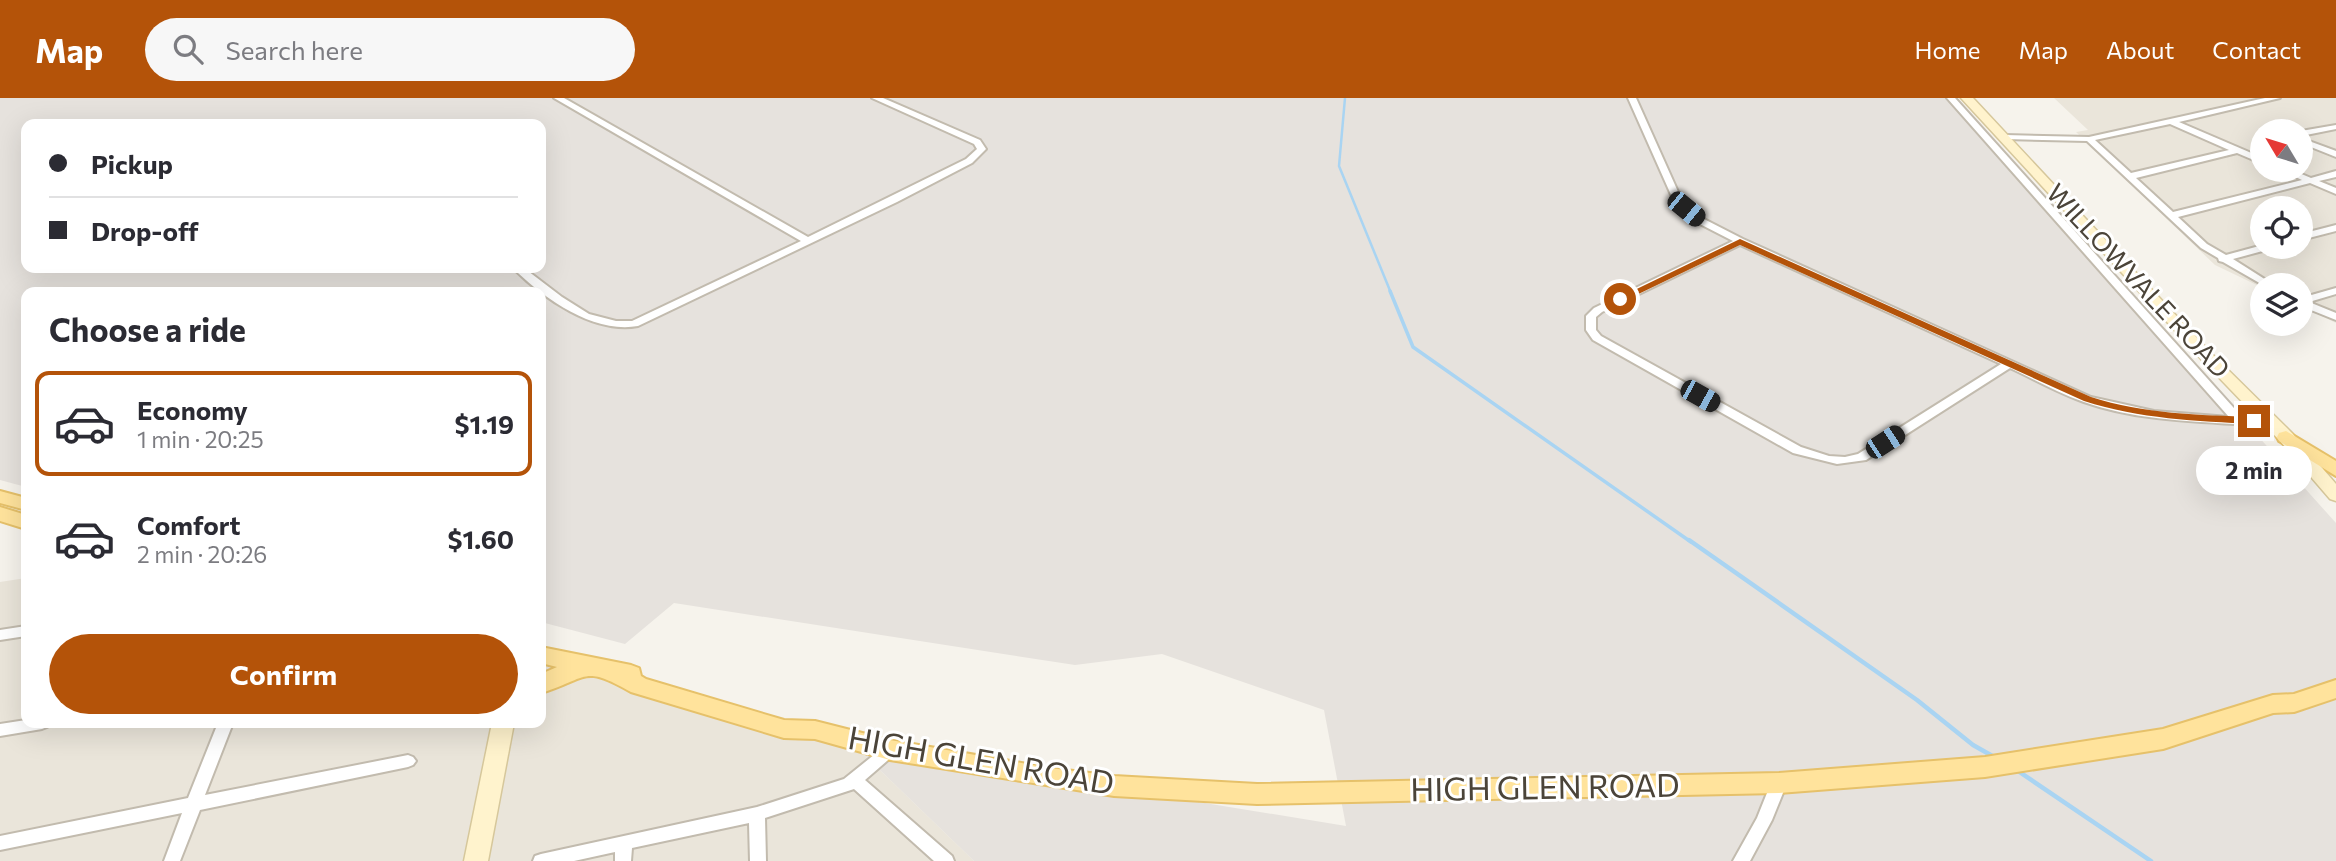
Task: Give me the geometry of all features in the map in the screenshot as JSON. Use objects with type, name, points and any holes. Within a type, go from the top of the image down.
[{"type":"main road","name":"WILLOWVALE ROAD","points":[[1967,98],[2286,437],[2336,495]]},
{"type":"main road","points":[[2286,437],[2336,470]]},
{"type":"main road","points":[[0,498],[21,504]]},
{"type":"main road","points":[[0,514],[21,520]]},
{"type":"main road","name":"HIGH GLEN ROAD","points":[[546,656],[618,674],[639,685],[784,729],[816,730],[890,750],[1049,778],[1114,786],[1257,794],[1779,783],[1985,767],[2163,739],[2273,704],[2294,703],[2336,689]]},
{"type":"main road","points":[[546,682],[583,666]]},
{"type":"main road","name":"HIGH GLEN ROAD","points":[[2273,704],[2287,694],[2336,676]]},
{"type":"main road","points":[[475,861],[502,728]]},
{"type":"street","points":[[558,98],[808,241]]},
{"type":"street","points":[[546,288],[592,322],[618,326],[650,318],[969,162],[982,149],[977,142],[876,98]]},
{"type":"street","points":[[1632,98],[1675,195],[1699,220],[1740,241],[2087,399],[2121,410],[2239,421],[2270,421]]},
{"type":"street","points":[[1951,98],[2239,421]]},
{"type":"street","points":[[2005,137],[2089,139],[2276,98]]},
{"type":"street","points":[[2173,121],[2250,155]]},
{"type":"street","points":[[2314,131],[2336,127]]},
{"type":"street","points":[[2089,139],[2222,259],[2250,274]]},
{"type":"street","points":[[2314,145],[2336,154]]},
{"type":"street","points":[[2131,176],[2238,150]]},
{"type":"street","points":[[2314,180],[2336,174]]},
{"type":"street","points":[[2174,215],[2308,182]]},
{"type":"street","points":[[2314,182],[2336,191]]},
{"type":"street","points":[[2313,234],[2336,228]]},
{"type":"street","points":[[1740,241],[1598,310],[1591,316],[1591,330],[1597,338],[1797,450],[1833,461],[1849,461],[1862,457],[2008,364]]},
{"type":"street","points":[[2222,259],[2250,252]]},
{"type":"street","points":[[525,273],[544,287]]},
{"type":"street","points":[[2313,298],[2336,291]]},
{"type":"street","points":[[2313,307],[2336,317]]},
{"type":"street","points":[[0,635],[21,632]]},
{"type":"street","points":[[0,730],[21,726]]},
{"type":"street","points":[[172,861],[223,728]]},
{"type":"street","points":[[541,861],[624,853],[757,814],[856,781],[890,750]]},
{"type":"street","points":[[0,843],[408,761]]},
{"type":"street","points":[[856,781],[946,861]]},
{"type":"street","points":[[1741,861],[1764,820],[1779,783]]},
{"type":"street","points":[[757,814],[758,861]]},
{"type":"shaded area","points":[[0,98],[1954,98],[2336,523],[2336,861],[974,861],[855,746],[1346,826],[1324,710],[1162,654],[1075,665],[674,603],[625,644],[546,623],[546,287],[21,287],[21,486],[0,480]]},
{"type":"shaded area","points":[[2054,98],[2336,98],[2336,323],[2313,312],[2313,273],[2250,273],[2250,282],[2215,265],[2076,132],[2088,130]]},
{"type":"shaded area","points":[[21,579],[21,728],[546,728],[546,660],[855,746],[974,861],[0,861],[0,582]]},
{"type":"waterway","points":[[1345,98],[1339,166],[1391,293]]},
{"type":"waterway","points":[[1390,291],[1413,347],[1691,542]]},
{"type":"waterway","points":[[1689,540],[1917,700],[1973,745],[1996,758]]},
{"type":"waterway","points":[[2018,771],[2151,861]]},
{"type":"route","points":[[1620,299],[1740,241],[2087,399],[2121,410],[2168,416],[2254,421]]}]
